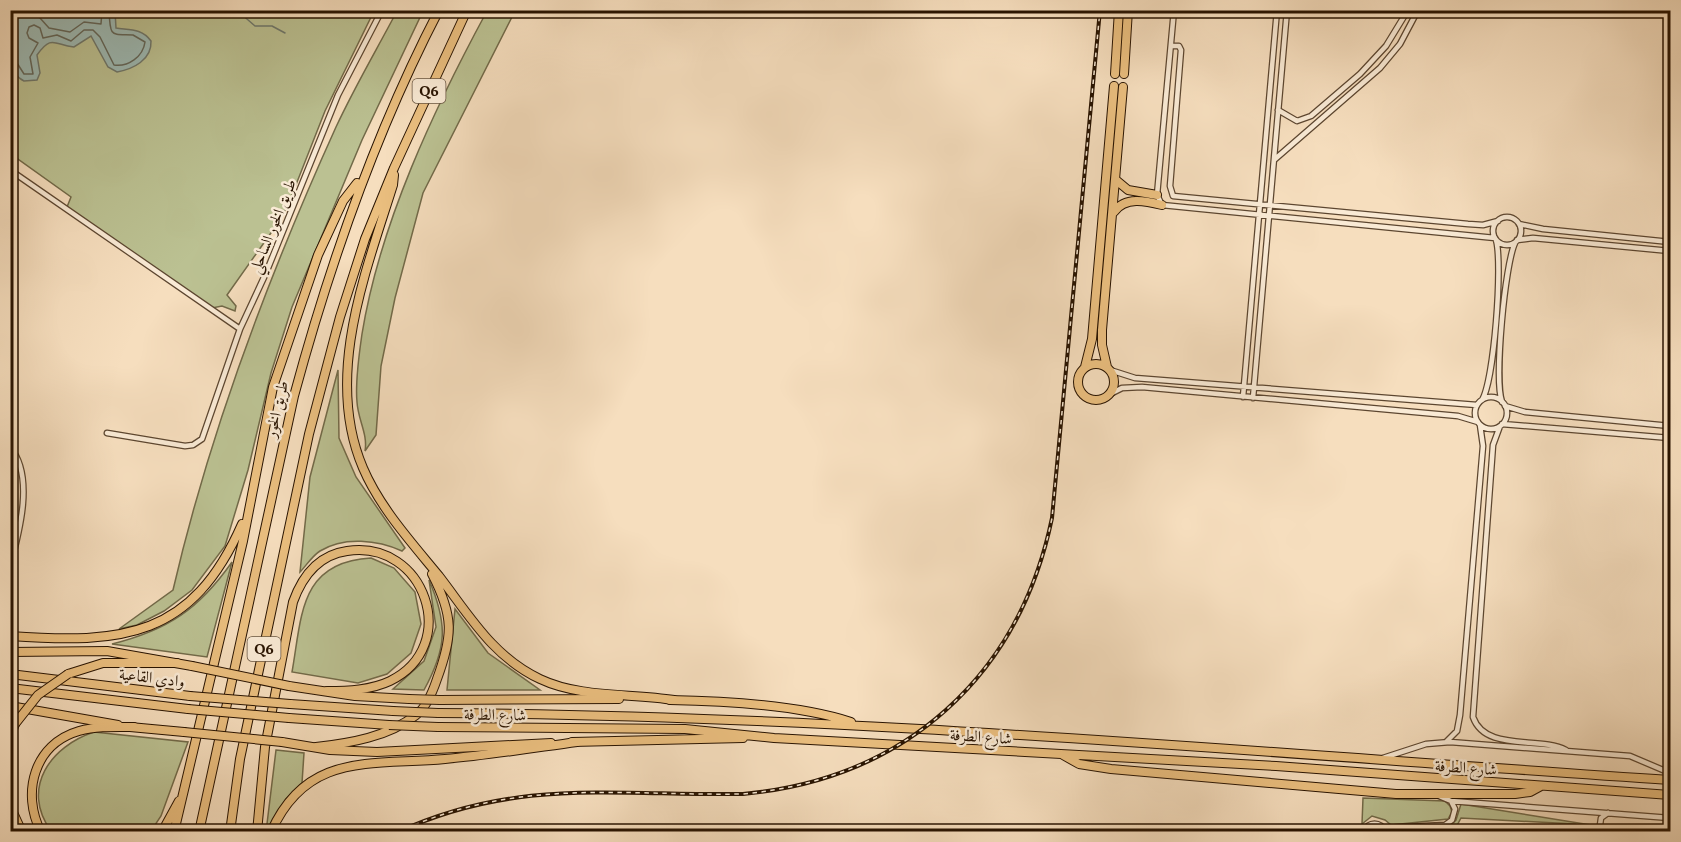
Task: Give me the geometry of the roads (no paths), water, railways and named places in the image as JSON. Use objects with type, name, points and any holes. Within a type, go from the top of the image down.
[{"type":"highway","name":"طريق الخور","points":[[199,831],[294,396],[329,272],[364,176],[401,87],[439,10]]},
{"type":"highway","name":"Q6","points":[[230,831],[240,759],[309,434],[340,317],[365,239],[394,168],[466,10]]},
{"type":"highway","points":[[394,168],[393,185],[353,329],[348,361],[346,401],[352,438],[364,470],[380,499],[488,641],[526,671],[569,688],[674,700]]},
{"type":"highway","points":[[174,831],[243,541],[273,387],[318,255],[343,201],[364,176]]},
{"type":"highway","points":[[10,636],[91,639],[141,630],[167,619],[190,602],[210,581],[233,545],[248,512]]},
{"type":"highway","points":[[257,831],[265,747],[293,602],[300,585],[310,570],[324,559],[341,552],[359,549],[392,557],[406,567],[417,580],[424,595],[428,629],[424,645],[404,672],[390,681],[352,690],[327,691]]},
{"type":"highway","points":[[316,747],[365,740],[417,715],[426,703],[449,646],[449,631],[443,595],[418,550]]},
{"type":"highway","points":[[10,737],[15,724],[38,695],[68,674],[112,662],[177,663]]},
{"type":"highway","points":[[41,831],[33,816],[30,794],[34,773],[44,755],[59,741],[78,731],[134,727]]},
{"type":"highway","points":[[271,831],[283,808],[302,788],[322,774],[345,765],[445,759],[577,742]]},
{"type":"highway","points":[[162,831],[185,790]]},
{"type":"highway","points":[[10,806],[22,831]]},
{"type":"main road","points":[[1115,74],[1119,10]]},
{"type":"main road","points":[[1124,74],[1128,10]]},
{"type":"main road","points":[[1114,86],[1092,339],[1085,367],[1078,379],[1082,394],[1094,400],[1110,394],[1114,382],[1108,369],[1101,338],[1123,87]]},
{"type":"main road","points":[[1116,180],[1128,190],[1157,195]]},
{"type":"main road","points":[[1113,213],[1120,205],[1129,201],[1162,205]]},
{"type":"main road","points":[[1085,367],[1096,363],[1108,369]]},
{"type":"main road","points":[[10,652],[107,651],[355,696],[408,699],[555,697],[674,700],[802,712],[834,717],[861,726]]},
{"type":"main road","name":"وادي القاعية","points":[[10,674],[190,696],[290,704]]},
{"type":"main road","name":"وادي القاعية","points":[[10,688],[188,709],[289,718]]},
{"type":"main road","name":"شارع الطرفة","points":[[290,704],[393,711],[625,715],[861,726],[1671,780]]},
{"type":"main road","points":[[10,706],[134,727],[282,742],[342,751],[420,752],[507,744],[774,738]]},
{"type":"main road","name":"شارع الطرفة","points":[[289,718],[438,727],[685,729],[774,738],[1276,766],[1671,795]]},
{"type":"main road","points":[[1063,755],[1079,764],[1111,769],[1245,782],[1437,795],[1515,794],[1530,792],[1541,786]]},
{"type":"street","name":"طريق الخور الساحلي","points":[[106,433],[186,446],[198,443],[205,434],[240,329],[266,273],[338,95],[382,10]]},
{"type":"street","points":[[1174,10],[1157,195],[1162,205],[1496,239],[1507,245],[1538,238],[1671,251]]},
{"type":"street","points":[[1243,398],[1277,10]]},
{"type":"street","points":[[1253,398],[1287,10]]},
{"type":"street","points":[[1278,110],[1297,121],[1311,116],[1376,58],[1408,10]]},
{"type":"street","points":[[1274,160],[1380,68],[1400,44],[1418,10]]},
{"type":"street","points":[[1172,46],[1179,46],[1181,50],[1170,192],[1179,198],[1483,225],[1511,218],[1519,224],[1543,230],[1671,242]]},
{"type":"street","points":[[10,170],[240,329]]},
{"type":"street","points":[[1222,212],[1223,201]]},
{"type":"street","points":[[1446,742],[1457,731],[1461,704],[1483,446],[1476,416],[1477,405],[1488,387],[1491,368],[1500,258],[1494,227],[1498,221]]},
{"type":"street","points":[[1519,224],[1521,233],[1509,260],[1498,384],[1507,415],[1493,445],[1472,705],[1476,724],[1488,735],[1550,743],[1566,750]]},
{"type":"street","points":[[1108,369],[1131,378],[1151,380],[1477,405]]},
{"type":"street","points":[[1150,388],[1151,380]]},
{"type":"street","points":[[1110,394],[1122,388],[1150,388],[1458,416],[1490,429],[1501,425],[1671,438]]},
{"type":"street","points":[[1482,400],[1492,398],[1525,412],[1671,426]]},
{"type":"street","points":[[10,447],[20,462],[25,482],[11,565]]},
{"type":"street","points":[[10,469],[13,489],[10,511]]},
{"type":"street","points":[[1468,623],[1479,624]]},
{"type":"street","points":[[1466,644],[1477,645]]},
{"type":"street","points":[[1463,677],[1474,679]]},
{"type":"street","points":[[1461,704],[1472,705]]},
{"type":"street","name":"شارع الطرفة","points":[[1378,761],[1426,744],[1446,742],[1630,756],[1671,773]]},
{"type":"street","points":[[1437,795],[1451,801],[1671,818]]},
{"type":"street","points":[[1363,831],[1372,823],[1385,830],[1445,825],[1454,813],[1451,801]]},
{"type":"street","points":[[1598,830],[1601,818],[1608,813]]},
{"type":"water","points":[[28,11],[115,11],[116,28],[135,30],[144,34],[151,41],[150,48],[140,63],[117,72],[108,67],[91,36],[74,47],[50,43],[37,55],[40,73],[37,80],[24,81],[18,77],[11,63],[10,38],[11,23]]},
{"type":"waterway","points":[[240,13],[255,26],[272,26],[285,33]]},
{"type":"railway","points":[[398,832],[442,815],[485,803],[527,796],[611,792],[743,794],[801,784],[855,767],[903,742],[946,710],[982,671],[1013,626],[1036,575],[1052,518],[1100,10]]}]
